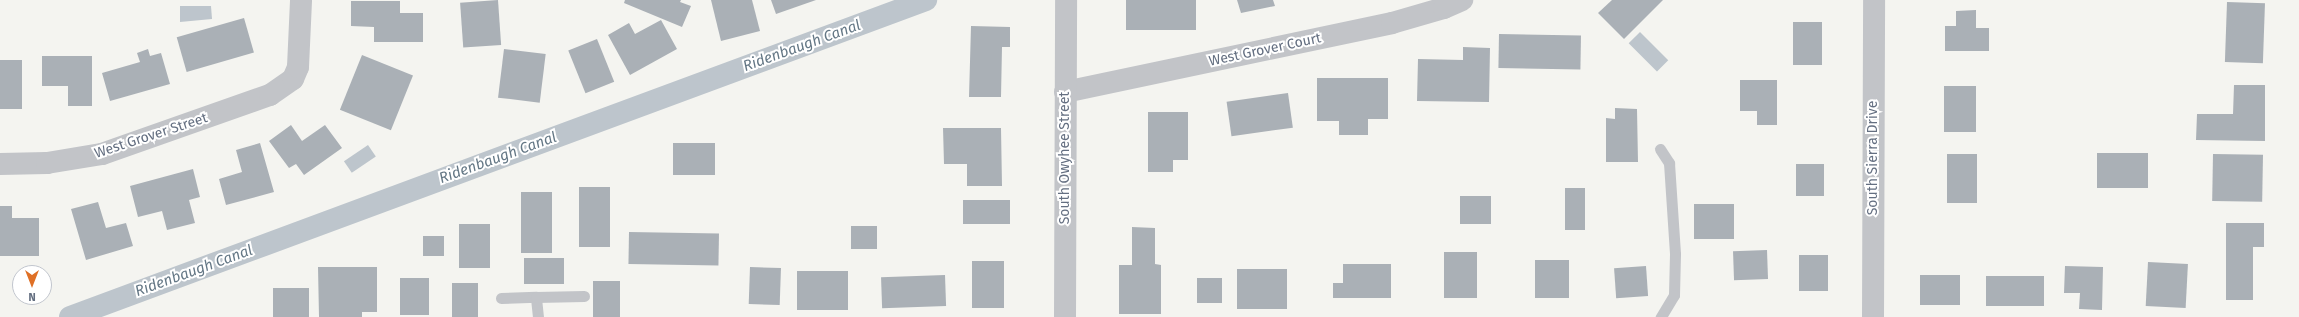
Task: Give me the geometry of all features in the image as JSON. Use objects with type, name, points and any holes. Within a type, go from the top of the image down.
[{"type":"street","name":"West Grover Street","points":[[0,164],[47,163],[102,154],[270,95],[293,79],[300,53],[301,0]]},
{"type":"street","name":"South Owyhee Street","points":[[1065,317],[1066,0]]},
{"type":"street","name":"West Grover Court","points":[[1065,92],[1392,23],[1444,8],[1462,0]]},
{"type":"street","name":"South Sierra Drive","points":[[1873,317],[1874,0]]},
{"type":"lane","points":[[1660,149],[1669,163],[1675,254],[1674,294],[1661,317]]},
{"type":"lane","points":[[502,298],[584,296]]},
{"type":"lane","points":[[536,297],[538,317]]},
{"type":"shaded area","points":[[180,6],[211,6],[212,19],[180,22]]},
{"type":"shaded area","points":[[1640,32],[1668,60],[1657,72],[1629,43]]},
{"type":"shaded area","points":[[368,145],[376,157],[352,173],[344,161]]},
{"type":"building","points":[[498,0],[501,45],[463,48],[460,3]]},
{"type":"building","points":[[625,0],[681,0],[680,2],[691,6],[682,27],[624,3]]},
{"type":"building","points":[[711,0],[752,0],[760,31],[721,41]]},
{"type":"building","points":[[771,0],[816,0],[776,14]]},
{"type":"building","points":[[1126,0],[1196,0],[1196,30],[1126,30]]},
{"type":"building","points":[[1237,0],[1273,0],[1275,6],[1241,13]]},
{"type":"building","points":[[1612,0],[1663,0],[1624,39],[1598,13]]},
{"type":"building","points":[[351,1],[400,1],[400,13],[423,13],[423,42],[374,42],[374,27],[351,26]]},
{"type":"building","points":[[2227,2],[2265,3],[2263,63],[2225,62]]},
{"type":"building","points":[[1976,10],[1976,28],[1989,28],[1989,51],[1945,51],[1945,26],[1956,26],[1956,11]]},
{"type":"building","points":[[244,18],[254,53],[187,72],[177,37]]},
{"type":"building","points":[[661,20],[677,49],[630,75],[608,35],[629,23],[635,34]]},
{"type":"building","points":[[1793,22],[1822,22],[1822,65],[1793,65]]},
{"type":"building","points":[[971,26],[1010,27],[1010,47],[1002,47],[1001,97],[969,97]]},
{"type":"building","points":[[1499,34],[1581,35],[1580,69],[1498,68]]},
{"type":"building","points":[[597,39],[614,82],[585,93],[568,51]]},
{"type":"building","points":[[1463,47],[1490,48],[1489,102],[1417,101],[1418,59],[1463,60]]},
{"type":"building","points":[[148,49],[150,56],[161,53],[170,84],[110,101],[102,73],[140,62],[137,53]]},
{"type":"building","points":[[504,49],[546,54],[540,103],[498,98]]},
{"type":"building","points":[[362,55],[413,76],[391,130],[340,110]]},
{"type":"building","points":[[42,56],[92,56],[92,106],[68,106],[68,86],[42,86]]},
{"type":"building","points":[[0,60],[22,60],[22,109],[0,109]]},
{"type":"building","points":[[1317,78],[1388,78],[1388,119],[1368,119],[1368,135],[1339,135],[1339,121],[1317,121]]},
{"type":"building","points":[[1740,80],[1777,80],[1777,125],[1757,125],[1757,111],[1740,111]]},
{"type":"building","points":[[2234,85],[2265,85],[2265,141],[2196,140],[2197,114],[2233,114]]},
{"type":"building","points":[[1944,86],[1976,86],[1976,132],[1944,132]]},
{"type":"building","points":[[1288,93],[1293,128],[1231,136],[1227,102]]},
{"type":"building","points":[[1615,108],[1637,109],[1638,162],[1606,162],[1606,118],[1615,119]]},
{"type":"building","points":[[1148,112],[1188,112],[1188,160],[1173,160],[1173,172],[1148,172]]},
{"type":"building","points":[[291,125],[302,141],[325,125],[342,148],[304,175],[296,164],[289,168],[269,141]]},
{"type":"building","points":[[943,128],[1001,128],[1002,186],[967,186],[967,164],[944,164]]},
{"type":"building","points":[[260,143],[274,192],[226,205],[219,179],[242,172],[236,150]]},
{"type":"building","points":[[673,143],[715,143],[715,175],[673,175]]},
{"type":"building","points":[[2097,153],[2148,153],[2148,188],[2097,188]]},
{"type":"building","points":[[1947,154],[1977,154],[1977,203],[1947,203]]},
{"type":"building","points":[[2213,154],[2263,155],[2262,202],[2212,201]]},
{"type":"building","points":[[1796,164],[1824,164],[1824,196],[1796,196]]},
{"type":"building","points":[[193,169],[200,197],[189,200],[195,223],[167,230],[162,211],[138,217],[130,186]]},
{"type":"building","points":[[579,187],[610,187],[610,247],[579,247]]},
{"type":"building","points":[[1565,188],[1585,188],[1585,230],[1565,230]]},
{"type":"building","points":[[521,192],[552,192],[552,253],[521,253]]},
{"type":"building","points":[[1460,196],[1491,196],[1491,224],[1460,224]]},
{"type":"building","points":[[963,200],[1010,200],[1010,224],[963,224]]},
{"type":"building","points":[[98,202],[106,228],[126,223],[133,246],[86,260],[71,209]]},
{"type":"building","points":[[1694,204],[1734,204],[1734,239],[1694,239]]},
{"type":"building","points":[[0,206],[12,206],[12,218],[39,218],[39,256],[0,256]]},
{"type":"building","points":[[2226,223],[2264,223],[2264,247],[2253,247],[2253,300],[2226,300]]},
{"type":"building","points":[[459,224],[490,224],[490,268],[459,268]]},
{"type":"building","points":[[851,226],[877,226],[877,249],[851,249]]},
{"type":"building","points":[[1132,227],[1155,228],[1155,264],[1161,265],[1161,314],[1119,314],[1119,265],[1132,265]]},
{"type":"building","points":[[629,232],[719,234],[718,266],[628,264]]},
{"type":"building","points":[[423,236],[444,236],[444,256],[423,256]]},
{"type":"building","points":[[1767,250],[1768,279],[1734,280],[1733,251]]},
{"type":"building","points":[[1444,252],[1477,252],[1477,298],[1444,298]]},
{"type":"building","points":[[1799,255],[1828,255],[1828,291],[1799,291]]},
{"type":"building","points":[[524,258],[564,258],[564,284],[524,284]]},
{"type":"building","points":[[1535,260],[1569,260],[1569,298],[1535,298]]},
{"type":"building","points":[[972,261],[1004,261],[1004,308],[972,308]]},
{"type":"building","points":[[2148,262],[2188,264],[2186,308],[2146,306]]},
{"type":"building","points":[[1343,264],[1391,264],[1391,298],[1333,298],[1333,283],[1343,283]]},
{"type":"building","points":[[1646,266],[1648,296],[1616,298],[1614,268]]},
{"type":"building","points":[[2065,266],[2103,267],[2102,310],[2079,309],[2080,293],[2064,293]]},
{"type":"building","points":[[318,267],[377,267],[377,312],[362,312],[362,317],[319,317]]},
{"type":"building","points":[[750,267],[781,268],[780,305],[749,304]]},
{"type":"building","points":[[1237,269],[1287,269],[1287,309],[1237,309]]},
{"type":"building","points":[[797,271],[848,271],[848,310],[797,310]]},
{"type":"building","points":[[945,275],[946,306],[882,308],[881,277]]},
{"type":"building","points":[[1920,275],[1960,275],[1960,305],[1920,305]]},
{"type":"building","points":[[1986,276],[2044,276],[2044,306],[1986,306]]},
{"type":"building","points":[[400,278],[429,278],[429,315],[400,315]]},
{"type":"building","points":[[1197,278],[1222,278],[1222,303],[1197,303]]},
{"type":"building","points":[[593,281],[620,281],[620,317],[593,317]]},
{"type":"building","points":[[452,283],[478,283],[478,317],[452,317]]},
{"type":"building","points":[[273,288],[309,288],[309,317],[273,317]]},
{"type":"waterway","name":"Ridenbaugh Canal","points":[[70,317],[926,0]]}]
